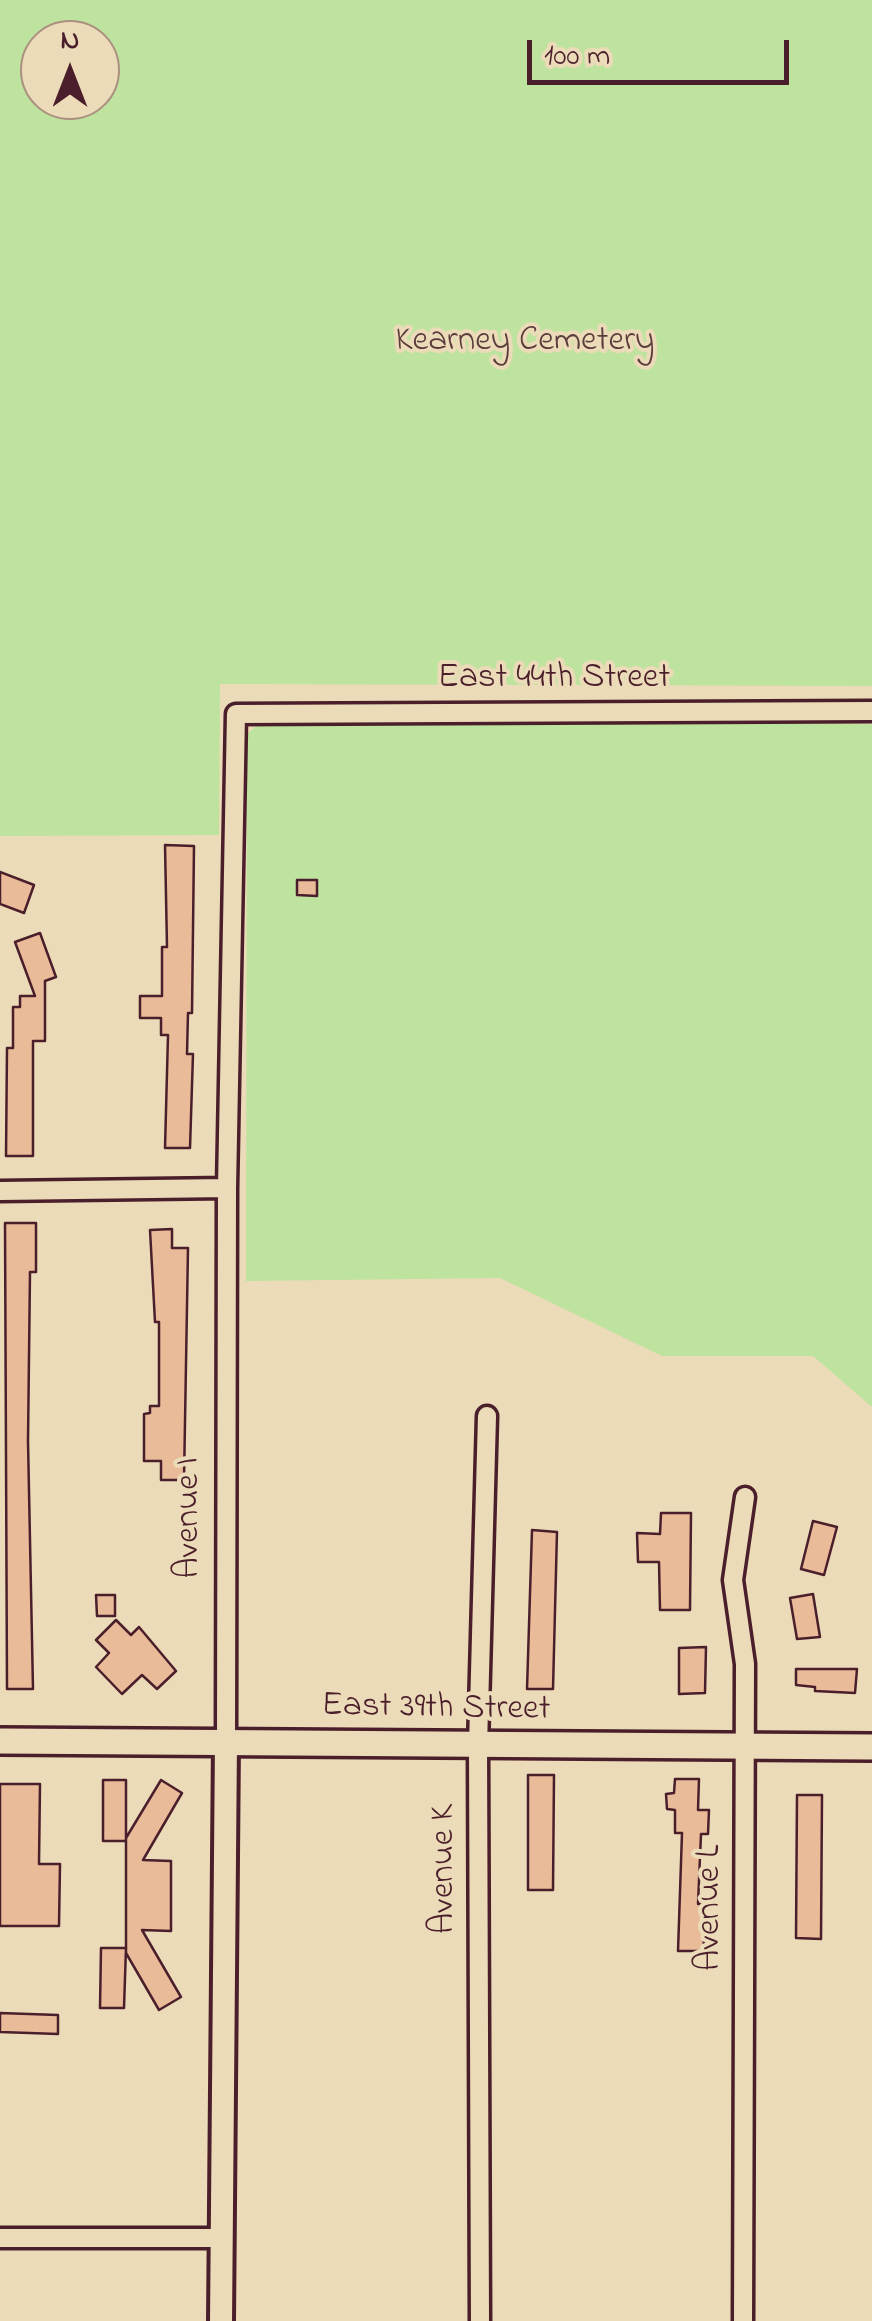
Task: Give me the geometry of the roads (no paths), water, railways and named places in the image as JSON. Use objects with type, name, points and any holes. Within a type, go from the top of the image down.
[{"type":"main road","name":"East 39th Street","points":[[0,1741],[872,1747]]},
{"type":"street","name":"East 44th Street","points":[[236,714],[872,712]]},
{"type":"street","name":"Avenue I","points":[[220,2321],[227,1188],[236,714]]},
{"type":"street","points":[[0,1190],[227,1188]]},
{"type":"street","name":"Avenue K","points":[[480,2321],[478,1746],[486,1416]]},
{"type":"street","name":"Avenue L","points":[[743,2321],[745,1664],[733,1580],[745,1498]]},
{"type":"street","points":[[0,2238],[222,2238]]},
{"type":"park label","name":"Kearney Cemetery","points":[[525,343]]}]
